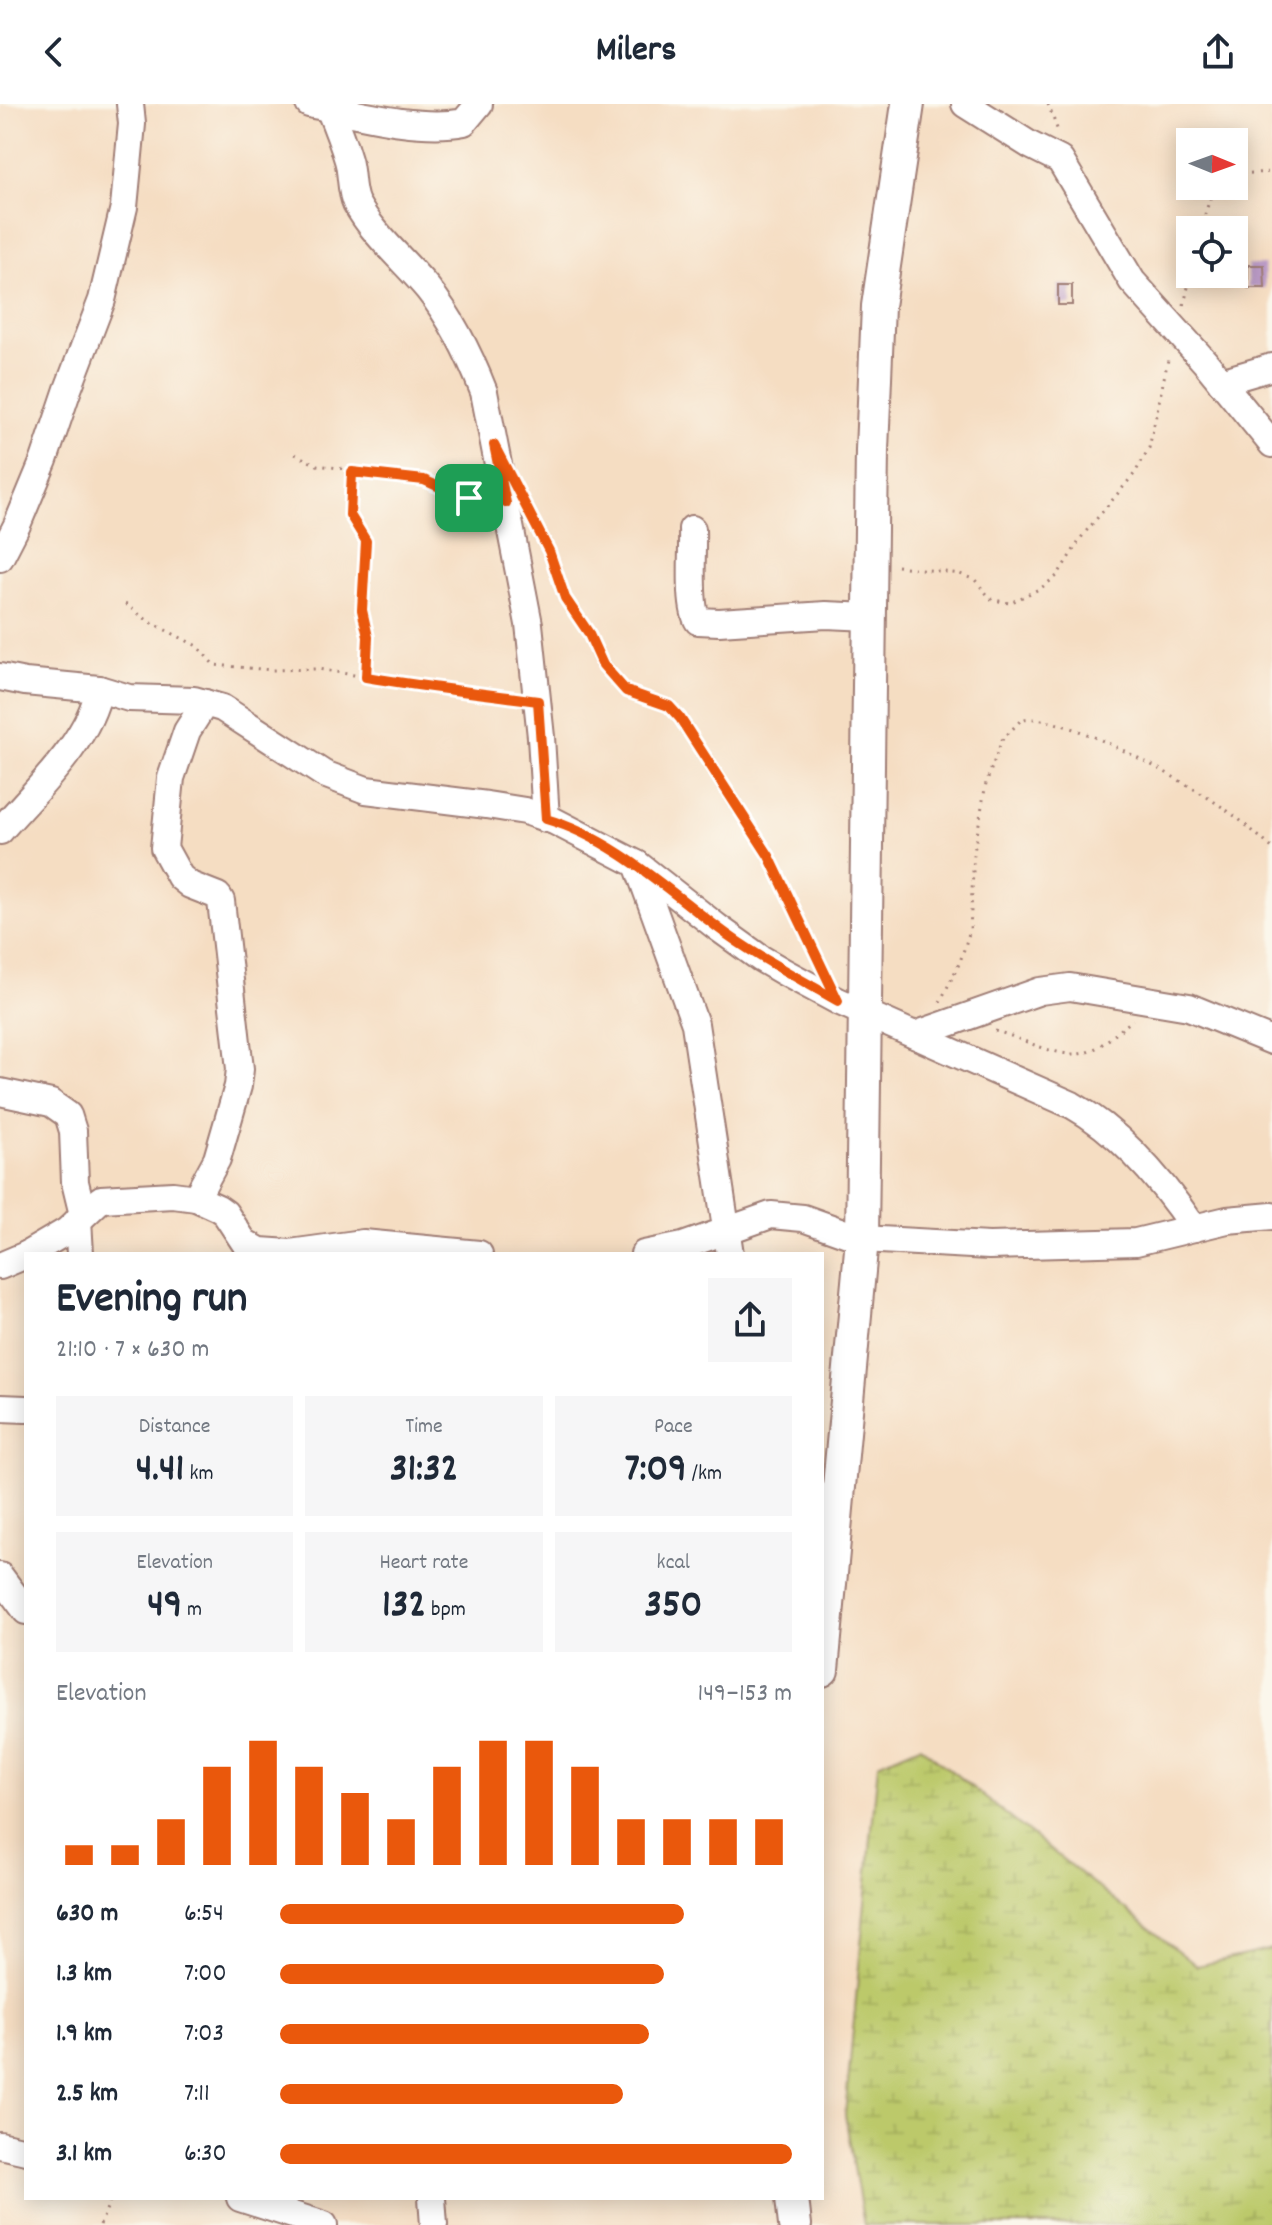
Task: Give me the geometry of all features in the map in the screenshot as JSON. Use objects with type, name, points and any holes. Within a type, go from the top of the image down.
[{"type":"main road","points":[[824,1648],[862,1239],[852,1006],[870,617],[878,306],[908,104]]},
{"type":"main road","points":[[792,2200],[795,2225]]},
{"type":"street","points":[[0,558],[44,460],[102,300],[124,207],[132,124],[130,104]]},
{"type":"street","points":[[319,106],[375,118],[446,125],[464,122],[479,104]]},
{"type":"street","points":[[965,104],[1030,145],[1056,157],[1132,281],[1272,444]]},
{"type":"street","points":[[319,106],[348,160],[358,206],[389,247],[429,290],[472,363],[488,407],[517,507],[538,701],[546,819]]},
{"type":"street","points":[[1221,382],[1272,367]]},
{"type":"street","points":[[692,529],[692,595],[698,621],[826,615],[870,617]]},
{"type":"street","points":[[0,677],[99,689],[129,698],[205,703],[222,708],[324,774],[366,790],[525,811],[595,841],[637,864],[760,958],[852,1006],[1095,1118],[1140,1161],[1194,1228]]},
{"type":"street","points":[[0,831],[85,729],[99,689]]},
{"type":"street","points":[[196,1198],[217,1159],[240,1069],[223,906],[218,896],[190,885],[180,877],[164,848],[171,778],[187,731],[205,703]]},
{"type":"street","points":[[637,864],[695,1024],[728,1242]]},
{"type":"street","points":[[915,1035],[999,1004],[1058,988],[1079,988],[1208,1013],[1272,1041]]},
{"type":"street","points":[[0,1092],[51,1103],[68,1115],[73,1131],[80,1252]]},
{"type":"street","points":[[30,1252],[67,1231],[97,1202],[108,1198],[173,1195],[196,1198],[225,1213],[244,1242],[260,1251],[275,1252]]},
{"type":"street","points":[[654,1252],[728,1242],[762,1217],[794,1216],[862,1239],[989,1246],[1113,1244],[1158,1239],[1227,1220],[1272,1216]]},
{"type":"street","points":[[297,1252],[363,1243],[399,1250],[439,1252]]},
{"type":"street","points":[[0,1266],[24,1255]]},
{"type":"street","points":[[0,1408],[24,1409]]},
{"type":"street","points":[[0,1576],[24,1608]]},
{"type":"street","points":[[0,2145],[24,2151]]},
{"type":"street","points":[[432,2200],[434,2225]]},
{"type":"street","points":[[268,2203],[324,2225]]},
{"type":"path","points":[[1048,104],[1059,131],[1056,157]]},
{"type":"path","points":[[1248,173],[1272,172]]},
{"type":"path","points":[[871,559],[909,568],[960,574],[975,580],[991,599],[1003,602],[1010,603],[1041,588],[1064,566],[1083,535],[1135,473],[1149,448],[1170,349],[1188,288]]},
{"type":"path","points":[[295,454],[317,465],[424,480],[461,497],[493,499],[517,507],[549,551],[565,598],[588,632],[603,665],[626,691],[669,706],[680,718],[769,856],[852,1006]]},
{"type":"path","points":[[352,472],[350,515],[366,541],[362,602],[368,637],[366,677]]},
{"type":"path","points":[[125,604],[150,622],[197,646],[214,665],[272,670],[318,669],[538,701]]},
{"type":"path","points":[[940,1026],[939,999],[960,962],[970,930],[974,852],[986,783],[1002,740],[1022,719],[1042,719],[1132,754],[1219,804],[1272,848]]},
{"type":"path","points":[[992,1031],[1018,1036],[1066,1055],[1080,1054],[1092,1050],[1160,1002]]},
{"type":"path","points":[[100,2225],[110,2200]]},
{"type":"green space","points":[[920,1746],[1197,1966],[1272,1949],[1272,2225],[864,2225],[845,2115],[878,1764]]},
{"type":"building","points":[[1248,265],[1264,265],[1265,288],[1248,288]]},
{"type":"building","points":[[1058,285],[1072,285],[1072,305],[1058,305]]},
{"type":"route","points":[[494,445],[549,551],[565,598],[588,632],[603,665],[626,691],[669,706],[680,718],[769,856],[838,1001],[760,958],[637,864],[546,819],[538,701],[366,677],[368,637],[362,602],[366,541],[350,515],[352,472],[424,480],[469,498],[506,503],[494,445]]}]
